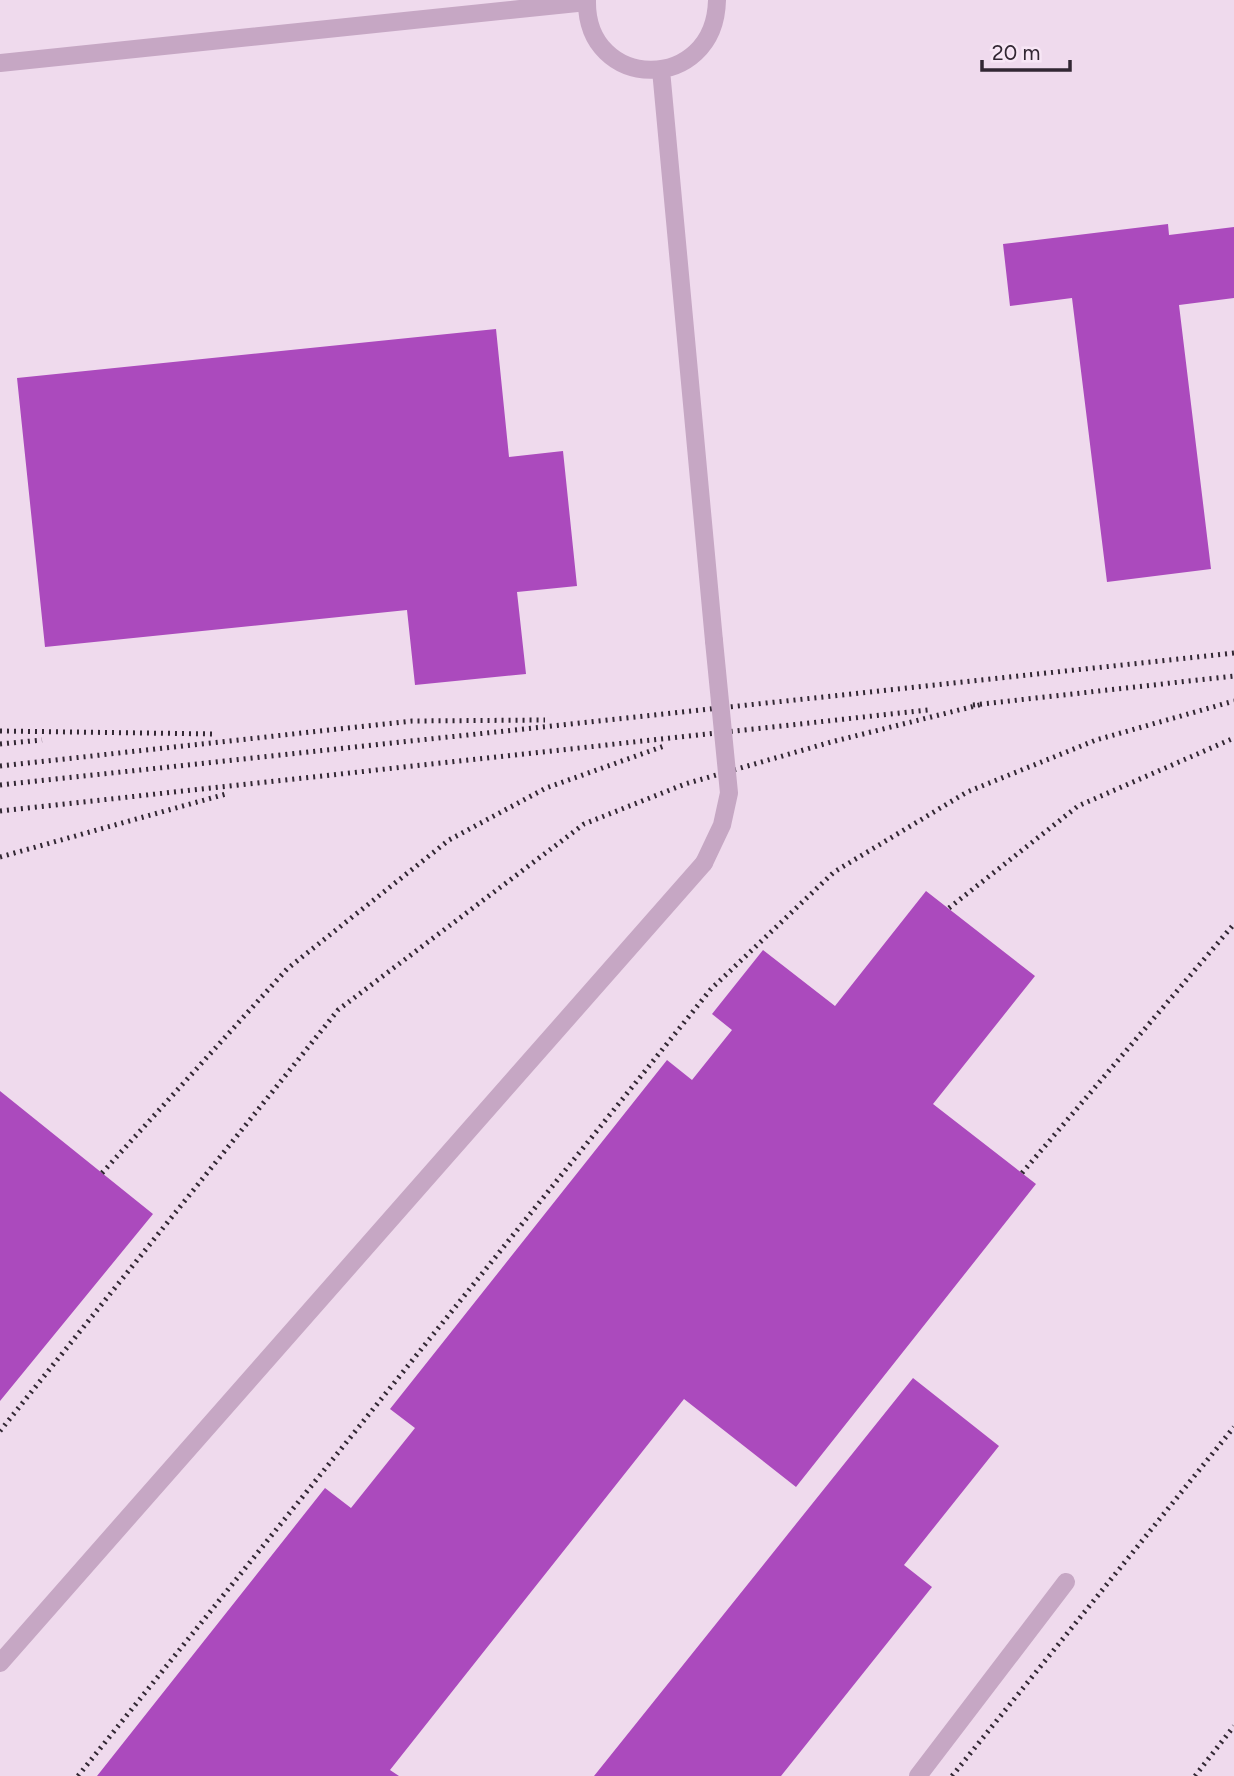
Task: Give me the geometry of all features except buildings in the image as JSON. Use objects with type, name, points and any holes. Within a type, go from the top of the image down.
[{"type":"street","points":[[0,63],[587,1],[586,16],[594,38],[612,59],[636,69],[661,70],[682,64],[705,44],[716,18],[717,0]]},
{"type":"street","points":[[0,1663],[704,863],[722,825],[729,793],[661,70]]},
{"type":"street","points":[[918,1776],[1066,1582]]},
{"type":"railway","points":[[0,785],[1234,653]]},
{"type":"railway","points":[[973,705],[1234,676]]},
{"type":"railway","points":[[78,1776],[711,989],[834,872],[967,792],[1096,740],[1234,701]]},
{"type":"railway","points":[[0,1431],[338,1010],[584,824],[685,784],[831,742],[983,704]]},
{"type":"railway","points":[[0,811],[928,710]]},
{"type":"railway","points":[[0,766],[412,721],[545,720]]},
{"type":"railway","points":[[0,731],[216,734]]},
{"type":"railway","points":[[949,908],[1078,806],[1234,738]]},
{"type":"railway","points":[[0,744],[42,740]]},
{"type":"railway","points":[[102,1173],[287,969],[449,840],[546,788],[667,745]]},
{"type":"railway","points":[[0,857],[226,794]]},
{"type":"railway","points":[[1022,1173],[1234,924]]},
{"type":"railway","points":[[952,1776],[1234,1427]]},
{"type":"railway","points":[[1195,1776],[1234,1726]]}]
